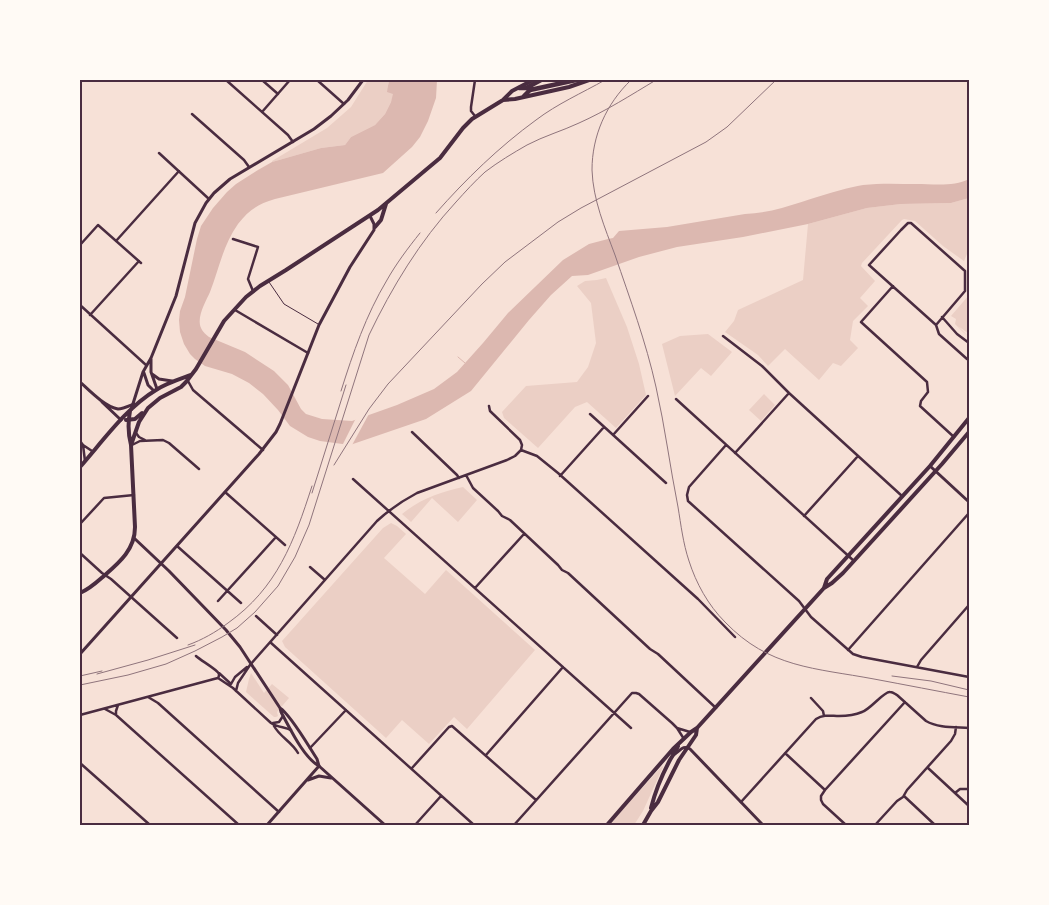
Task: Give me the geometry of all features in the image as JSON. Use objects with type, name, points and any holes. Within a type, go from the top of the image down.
[{"type":"highway","points":[[121,420],[136,418],[160,398],[188,381],[220,327],[234,309],[253,291],[386,204],[440,158],[463,128],[475,116],[503,100],[519,88],[526,88],[533,81],[541,80]]},
{"type":"highway","points":[[524,96],[530,90],[576,80]]},
{"type":"highway","points":[[503,100],[577,85],[589,80]]},
{"type":"highway","points":[[533,81],[547,87]]},
{"type":"highway","points":[[375,227],[381,220],[386,204]]},
{"type":"highway","points":[[80,466],[130,410],[141,401],[155,390],[192,375]]},
{"type":"highway","points":[[155,390],[160,398]]},
{"type":"highway","points":[[131,445],[140,419],[148,408]]},
{"type":"highway","points":[[80,593],[89,589],[123,558],[134,538],[134,495],[128,427],[130,410]]},
{"type":"highway","points":[[824,588],[827,579],[930,466],[969,418]]},
{"type":"highway","points":[[121,420],[128,427]]},
{"type":"highway","points":[[651,811],[653,799],[678,746],[716,708],[824,588],[839,578],[969,432]]},
{"type":"highway","points":[[643,825],[658,802],[686,747],[696,734],[697,728]]},
{"type":"highway","points":[[607,825],[673,749],[678,746]]},
{"type":"main road","points":[[130,410],[143,372],[148,366],[176,296],[195,224],[209,198],[230,179],[324,122],[344,104],[363,80]]},
{"type":"main road","points":[[80,654],[263,450],[276,432],[319,325],[350,267],[375,227],[370,216]]},
{"type":"main road","points":[[148,366],[155,390]]},
{"type":"main road","points":[[143,372],[147,384],[155,390]]},
{"type":"main road","points":[[151,372],[160,379],[175,381]]},
{"type":"main road","points":[[80,382],[121,420]]},
{"type":"main road","points":[[100,400],[116,408],[141,401]]},
{"type":"main road","points":[[930,466],[969,502]]},
{"type":"main road","points":[[134,538],[215,618],[240,647],[280,708],[291,730],[312,762],[319,766],[382,824]]},
{"type":"main road","points":[[280,708],[286,712],[317,759],[319,766]]},
{"type":"main road","points":[[673,756],[681,748],[686,747],[690,749],[763,825]]},
{"type":"main road","points":[[267,825],[319,766]]},
{"type":"main road","points":[[306,781],[319,776],[332,778]]},
{"type":"street","points":[[226,80],[288,135],[293,142]]},
{"type":"street","points":[[262,80],[278,94]]},
{"type":"street","points":[[262,112],[290,80]]},
{"type":"street","points":[[317,80],[344,104]]},
{"type":"street","points":[[475,80],[471,111],[475,116]]},
{"type":"street","points":[[192,114],[244,160],[249,167]]},
{"type":"street","points":[[159,153],[209,198]]},
{"type":"street","points":[[116,241],[179,170]]},
{"type":"street","points":[[936,325],[965,291],[965,271],[909,223],[869,265],[936,325],[939,334],[966,359]]},
{"type":"street","points":[[80,245],[98,225],[140,262],[90,314]]},
{"type":"street","points":[[233,239],[258,247],[248,279],[253,291]]},
{"type":"street","points":[[893,286],[860,322],[927,382],[928,392],[921,401],[920,406],[954,437]]},
{"type":"street","points":[[80,305],[148,366]]},
{"type":"street","points":[[234,309],[308,353]]},
{"type":"street","points":[[942,317],[957,334],[969,343]]},
{"type":"street","points":[[723,336],[762,366],[902,496]]},
{"type":"street","points":[[188,381],[192,389],[263,450]]},
{"type":"street","points":[[735,453],[789,393]]},
{"type":"street","points":[[613,435],[648,396]]},
{"type":"street","points":[[676,400],[854,561]]},
{"type":"street","points":[[236,691],[238,683],[250,665],[376,521],[389,510],[417,493],[507,460],[521,450],[520,440],[490,410],[489,406]]},
{"type":"street","points":[[590,414],[666,482]]},
{"type":"street","points":[[560,476],[604,427]]},
{"type":"street","points":[[135,432],[139,437],[146,440]]},
{"type":"street","points":[[412,432],[459,478]]},
{"type":"street","points":[[131,445],[146,440],[165,441],[199,469]]},
{"type":"street","points":[[80,441],[93,452]]},
{"type":"street","points":[[83,445],[85,461]]},
{"type":"street","points":[[726,445],[690,487],[687,495],[688,501],[799,601],[811,617],[855,655],[969,677]]},
{"type":"street","points":[[521,450],[537,456],[560,476],[698,599],[735,637]]},
{"type":"street","points":[[804,516],[858,456]]},
{"type":"street","points":[[466,476],[473,488],[502,516],[510,520],[562,570],[568,573],[716,708]]},
{"type":"street","points":[[353,479],[631,728]]},
{"type":"street","points":[[225,492],[285,545]]},
{"type":"street","points":[[80,524],[104,498],[134,495]]},
{"type":"street","points":[[848,650],[969,514]]},
{"type":"street","points":[[475,588],[524,534]]},
{"type":"street","points":[[218,601],[276,537]]},
{"type":"street","points":[[177,546],[241,603]]},
{"type":"street","points":[[80,553],[177,638]]},
{"type":"street","points":[[310,567],[325,580]]},
{"type":"street","points":[[917,667],[969,605]]},
{"type":"street","points":[[256,616],[276,635]]},
{"type":"street","points":[[270,642],[474,825]]},
{"type":"street","points":[[196,656],[218,672],[233,688]]},
{"type":"street","points":[[231,684],[234,678],[250,665]]},
{"type":"street","points":[[486,754],[564,667]]},
{"type":"street","points":[[218,672],[218,678]]},
{"type":"street","points":[[80,715],[218,678],[233,688],[271,723],[279,734],[294,745],[298,753]]},
{"type":"street","points":[[515,824],[632,693],[636,692],[677,728],[684,739]]},
{"type":"street","points":[[741,802],[816,719],[824,716],[860,713],[871,707],[886,693],[895,694],[928,722],[939,726],[969,728]]},
{"type":"street","points":[[156,695],[158,703]]},
{"type":"street","points":[[148,697],[158,703],[279,812]]},
{"type":"street","points":[[811,698],[823,711],[824,716]]},
{"type":"street","points":[[846,825],[822,802],[821,796],[905,702]]},
{"type":"street","points":[[116,715],[118,705]]},
{"type":"street","points":[[106,709],[116,715],[239,825]]},
{"type":"street","points":[[310,748],[346,710]]},
{"type":"street","points":[[271,723],[279,722],[283,716]]},
{"type":"street","points":[[271,723],[291,730]]},
{"type":"street","points":[[412,769],[449,727],[452,726],[536,800]]},
{"type":"street","points":[[875,825],[896,801],[904,796],[907,790],[954,738],[956,727]]},
{"type":"street","points":[[677,728],[690,732]]},
{"type":"street","points":[[785,753],[825,790]]},
{"type":"street","points":[[80,763],[150,825]]},
{"type":"street","points":[[927,768],[969,806]]},
{"type":"street","points":[[955,793],[960,789],[969,789]]},
{"type":"street","points":[[415,825],[441,796]]},
{"type":"street","points":[[904,796],[935,825]]},
{"type":"lane","points":[[269,281],[284,304],[319,325]]},
{"type":"shaded area","points":[[368,80],[389,80],[388,84],[394,94],[385,114],[375,125],[351,137],[345,145],[321,148],[272,162],[327,128],[351,107]]},
{"type":"shaded area","points":[[389,80],[437,80],[436,98],[428,121],[420,137],[412,147],[383,173],[275,199],[259,205],[250,211],[238,224],[229,240],[200,316],[203,332],[209,337],[245,352],[274,371],[288,385],[301,409],[306,414],[322,419],[352,421],[434,389],[457,372],[508,313],[563,260],[589,244],[613,238],[619,231],[667,227],[769,211],[863,185],[943,184],[963,182],[969,179],[969,198],[951,203],[901,204],[867,208],[808,224],[743,237],[677,247],[639,257],[588,275],[572,276],[551,295],[529,320],[471,391],[426,419],[350,445],[320,441],[308,437],[290,426],[263,394],[249,383],[232,374],[205,366],[195,359],[184,344],[180,332],[180,311],[201,226],[227,192],[236,184],[272,162],[321,148],[345,145],[351,137],[375,125],[385,114],[391,102],[393,94],[387,92]]},
{"type":"shaded area","points":[[969,198],[969,246],[967,249],[969,253],[964,261],[943,246],[915,221],[904,219],[862,263],[861,266],[875,281],[860,298],[868,306],[853,321],[850,340],[858,348],[841,366],[833,363],[819,380],[785,349],[768,366],[758,355],[725,332],[734,321],[738,310],[803,280],[808,224],[867,208],[901,204],[951,203]]},
{"type":"shaded area","points":[[606,278],[627,327],[639,364],[646,395],[616,428],[587,402],[575,407],[538,448],[504,418],[502,412],[526,386],[577,382],[588,367],[596,343],[591,303],[577,286],[585,281]]},
{"type":"shaded area","points":[[969,295],[969,334],[958,326],[969,337],[955,324],[956,319],[951,316]]},
{"type":"shaded area","points":[[708,334],[732,352],[711,376],[701,368],[675,396],[662,344],[680,336]]},
{"type":"shaded area","points":[[764,394],[775,405],[761,421],[749,410]]},
{"type":"shaded area","points":[[463,487],[477,500],[458,522],[432,498],[411,522],[402,514],[416,504],[431,497]]},
{"type":"shaded area","points":[[391,523],[406,534],[384,558],[425,594],[446,570],[535,650],[467,729],[454,717],[429,744],[402,720],[386,738],[285,647],[282,641],[383,528]]},
{"type":"shaded area","points":[[251,673],[264,693],[272,684],[289,698],[277,712],[278,716],[274,717],[246,692]]},
{"type":"shaded area","points":[[662,766],[643,811],[634,825],[609,825]]},
{"type":"pier","points":[[370,412],[351,447],[342,446],[357,416]]},
{"type":"waterway","points":[[458,357],[465,363]]},
{"type":"railway","points":[[436,213],[483,164],[522,130],[552,109],[605,80]]},
{"type":"railway","points":[[631,80],[614,99],[602,121],[593,157],[593,181],[600,214],[652,370],[685,548],[703,593],[725,622],[742,637],[759,649],[776,657],[794,664],[813,668],[969,697]]},
{"type":"railway","points":[[80,685],[128,675],[166,664],[222,637],[237,628],[255,612],[278,586],[295,557],[309,525],[369,335],[397,282],[430,232],[470,187],[495,165],[533,142],[599,113],[656,80]]},
{"type":"railway","points":[[334,465],[369,409],[388,384],[505,262],[558,222],[581,208],[706,142],[727,127],[776,80]]},
{"type":"railway","points":[[341,391],[355,348],[379,293],[394,268],[420,233]]},
{"type":"railway","points":[[312,493],[346,385]]},
{"type":"railway","points":[[188,645],[214,633],[245,609],[259,595],[282,562],[298,526],[312,486]]},
{"type":"railway","points":[[97,674],[195,645]]},
{"type":"railway","points":[[80,676],[102,671]]},
{"type":"railway","points":[[892,676],[931,681],[969,690]]}]
